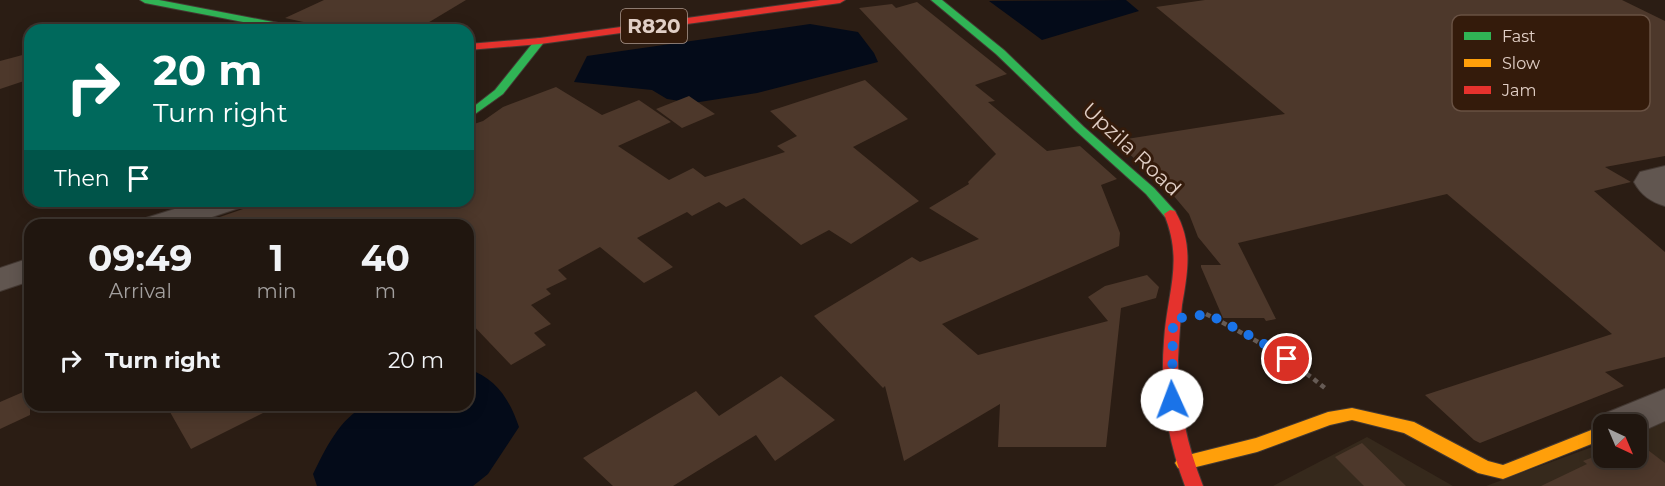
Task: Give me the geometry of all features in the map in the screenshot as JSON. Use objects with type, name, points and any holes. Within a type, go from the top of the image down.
[{"type":"street","points":[[145,0],[267,24]]},
{"type":"street","name":"R820","points":[[474,46],[540,41],[840,0]]},
{"type":"street","name":"Upzila Road","points":[[936,0],[1000,52],[1080,129],[1150,191],[1171,215],[1182,248],[1182,278],[1173,319],[1170,377],[1173,422],[1184,463],[1194,486]]},
{"type":"street","points":[[474,113],[511,82],[540,41]]},
{"type":"street","points":[[176,219],[212,207]]},
{"type":"street","points":[[0,280],[24,271]]},
{"type":"street","points":[[1642,414],[1665,404]]},
{"type":"street","points":[[1184,463],[1257,445],[1328,419],[1352,414],[1408,427],[1484,468],[1503,472],[1593,436]]},
{"type":"path","points":[[1173,319],[1208,314],[1258,340],[1302,369],[1352,414]]},
{"type":"shaded area","points":[[1665,420],[1665,486],[1486,486],[1593,447],[1593,468],[1647,468],[1647,427]]},
{"type":"shaded area","points":[[1367,437],[1453,486],[1273,486]]},
{"type":"water","points":[[1126,0],[1139,11],[1042,40],[989,1]]},
{"type":"water","points":[[810,24],[858,32],[878,62],[757,93],[693,103],[667,99],[652,90],[574,82],[587,56]]},
{"type":"water","points":[[474,371],[487,378],[501,391],[519,427],[488,474],[473,486],[317,486],[313,474],[334,435],[357,411],[474,411]]},
{"type":"building","points":[[324,0],[466,0],[426,24],[309,24],[285,18]]},
{"type":"building","points":[[1205,0],[1622,0],[1665,21],[1665,156],[1605,167],[1631,182],[1594,191],[1665,252],[1665,357],[1605,372],[1624,386],[1480,443],[1474,440],[1425,395],[1612,334],[1447,194],[1238,243],[1276,319],[1266,321],[1264,318],[1223,318],[1201,267],[1201,265],[1221,265],[1198,237],[1189,214],[1162,182],[1114,141],[1285,114],[1156,7]]},
{"type":"building","points":[[917,2],[1007,74],[975,85],[995,101],[988,102],[1047,151],[1080,146],[1117,179],[1101,185],[1120,233],[1119,246],[942,324],[978,355],[1108,321],[1088,297],[1105,286],[1147,275],[1159,287],[1156,298],[1121,308],[1106,447],[998,447],[1000,404],[904,461],[885,386],[883,388],[814,316],[912,257],[920,262],[979,239],[929,208],[969,184],[968,182],[996,154],[859,8],[892,4],[896,8]]},
{"type":"building","points":[[24,55],[24,81],[0,89],[0,61]]},
{"type":"building","points":[[865,80],[908,119],[853,147],[919,201],[851,244],[829,230],[801,245],[744,198],[726,207],[719,202],[692,216],[687,212],[637,238],[673,267],[644,283],[600,247],[558,270],[567,279],[546,289],[551,294],[531,305],[551,324],[534,333],[546,345],[511,365],[474,326],[474,219],[214,219],[244,207],[474,207],[474,124],[483,121],[503,107],[556,87],[602,115],[639,100],[671,122],[618,146],[669,180],[693,168],[705,177],[785,152],[777,146],[797,136],[770,111]]},
{"type":"building","points":[[689,96],[715,114],[682,128],[656,109]]},
{"type":"building","points":[[781,376],[835,420],[775,461],[756,435],[673,486],[613,486],[583,458],[696,391],[719,416]]},
{"type":"building","points":[[24,392],[24,411],[30,411],[30,415],[0,429],[0,402]]},
{"type":"building","points":[[169,411],[267,411],[191,449]]},
{"type":"building","points":[[1362,443],[1406,486],[1364,486],[1335,457]]},
{"type":"building","points":[[1647,449],[1665,463],[1665,486],[1541,486],[1587,464],[1583,461],[1593,457],[1593,468],[1647,468]]},
{"type":"traffic: fast","points":[[145,0],[268,24]]},
{"type":"traffic: fast","points":[[936,0],[1000,52],[1080,129],[1150,191],[1170,214]]},
{"type":"traffic: fast","points":[[474,111],[499,92],[540,41]]},
{"type":"traffic: slow","points":[[1184,463],[1257,445],[1328,419],[1352,414],[1408,427],[1484,468],[1503,472],[1593,436]]},
{"type":"traffic: jam","points":[[474,46],[540,41],[840,0]]},
{"type":"traffic: jam","points":[[1170,214],[1177,229],[1182,255],[1171,342],[1171,384],[1180,446],[1194,486]]},
{"type":"route","points":[[1172,400],[1170,377],[1173,319],[1208,314],[1258,340],[1287,359]]}]
